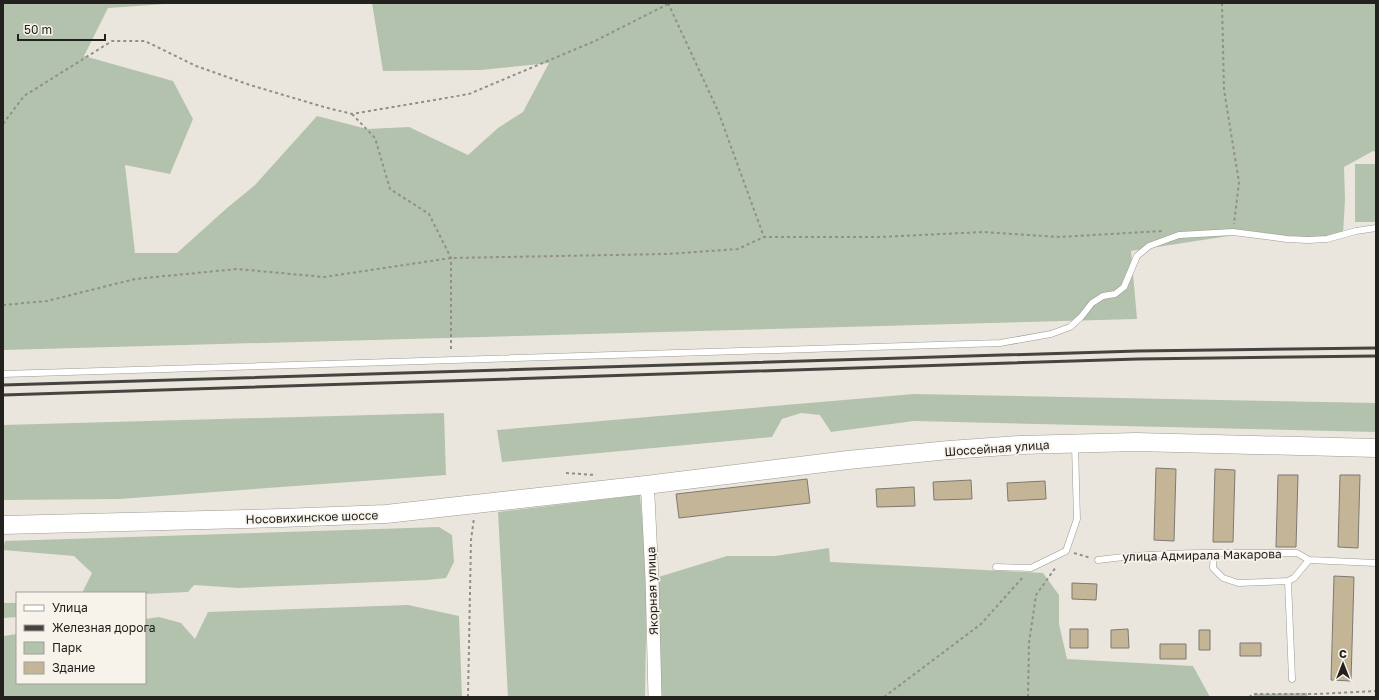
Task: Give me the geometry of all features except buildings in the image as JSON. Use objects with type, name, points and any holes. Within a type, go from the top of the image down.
[{"type":"main road","name":"Шоссейная улица","points":[[620,488],[848,460],[949,450],[1075,443],[1136,442],[1376,448]]},
{"type":"main road","name":"Носовихинское шоссе","points":[[3,525],[386,514],[620,488]]},
{"type":"street","name":"Якорная улица","points":[[646,486],[648,497],[652,579],[656,697]]},
{"type":"lane","points":[[3,374],[1000,343],[1051,334],[1070,327],[1082,317],[1092,303],[1103,296],[1115,294],[1124,287],[1137,256],[1149,246],[1179,235],[1233,232],[1287,239],[1308,240],[1327,239],[1376,228]]},
{"type":"lane","points":[[996,568],[1030,568],[1066,551],[1077,519],[1075,443]]},
{"type":"lane","points":[[1214,553],[1213,568],[1223,578],[1238,583],[1288,581],[1294,578],[1309,560]]},
{"type":"lane","name":"улица Адмирала Макарова","points":[[1098,560],[1157,555],[1297,553],[1309,560],[1376,563]]},
{"type":"lane","points":[[1288,581],[1292,679]]},
{"type":"path","points":[[3,124],[24,96],[112,41],[145,41],[196,66],[258,87],[352,114],[469,94],[596,41],[668,3],[718,111],[764,236]]},
{"type":"path","points":[[1222,3],[1224,90],[1239,182],[1233,232]]},
{"type":"path","points":[[352,114],[375,138],[390,189],[429,214],[451,258],[451,361]]},
{"type":"path","points":[[3,305],[47,301],[135,279],[237,269],[324,277],[451,258],[667,254],[738,249],[764,236],[880,237],[983,232],[1059,236],[1165,231],[1179,235]]},
{"type":"path","points":[[566,473],[596,475]]},
{"type":"path","points":[[468,697],[471,540],[475,505]]},
{"type":"path","points":[[1028,697],[1028,643],[1036,594],[1066,551],[1098,560]]},
{"type":"path","points":[[884,697],[981,624],[1030,568]]},
{"type":"path","points":[[1249,697],[1254,694],[1317,694],[1376,691]]},
{"type":"green space","points":[[3,3],[165,3],[108,8],[84,56],[173,81],[193,119],[170,174],[125,165],[135,253],[177,253],[255,185],[317,116],[367,129],[409,127],[468,155],[498,128],[523,112],[549,63],[481,70],[383,71],[372,3],[1376,3],[1376,152],[1373,151],[1344,167],[1345,199],[1343,235],[1297,240],[1248,233],[1131,251],[1137,319],[3,350]]},
{"type":"green space","points":[[1355,164],[1376,164],[1376,222],[1355,222]]},
{"type":"green space","points":[[914,394],[1376,403],[1376,432],[914,421],[831,432],[820,415],[801,413],[782,419],[772,437],[502,462],[497,430]]},
{"type":"green space","points":[[444,413],[446,475],[119,499],[3,500],[3,425]]},
{"type":"green space","points":[[640,495],[647,574],[645,697],[508,697],[498,512]]},
{"type":"green space","points":[[439,527],[452,535],[454,562],[446,578],[427,580],[239,588],[194,585],[188,592],[146,594],[146,592],[82,592],[92,573],[74,556],[3,550],[5,541]]},
{"type":"green space","points":[[829,548],[830,562],[1043,573],[1059,595],[1059,624],[1067,659],[1193,666],[1210,697],[655,697],[652,579],[727,556],[775,556]]},
{"type":"green space","points":[[3,603],[16,603],[16,617],[3,618]]},
{"type":"green space","points":[[408,605],[459,616],[462,697],[3,697],[3,636],[16,634],[16,684],[146,684],[146,619],[159,617],[181,623],[195,639],[208,612]]},
{"type":"green space","points":[[1307,693],[1308,697],[1254,697],[1254,694]]},
{"type":"railway","points":[[3,385],[1138,351],[1376,348]]},
{"type":"railway","points":[[3,395],[1138,359],[1376,356]]}]
